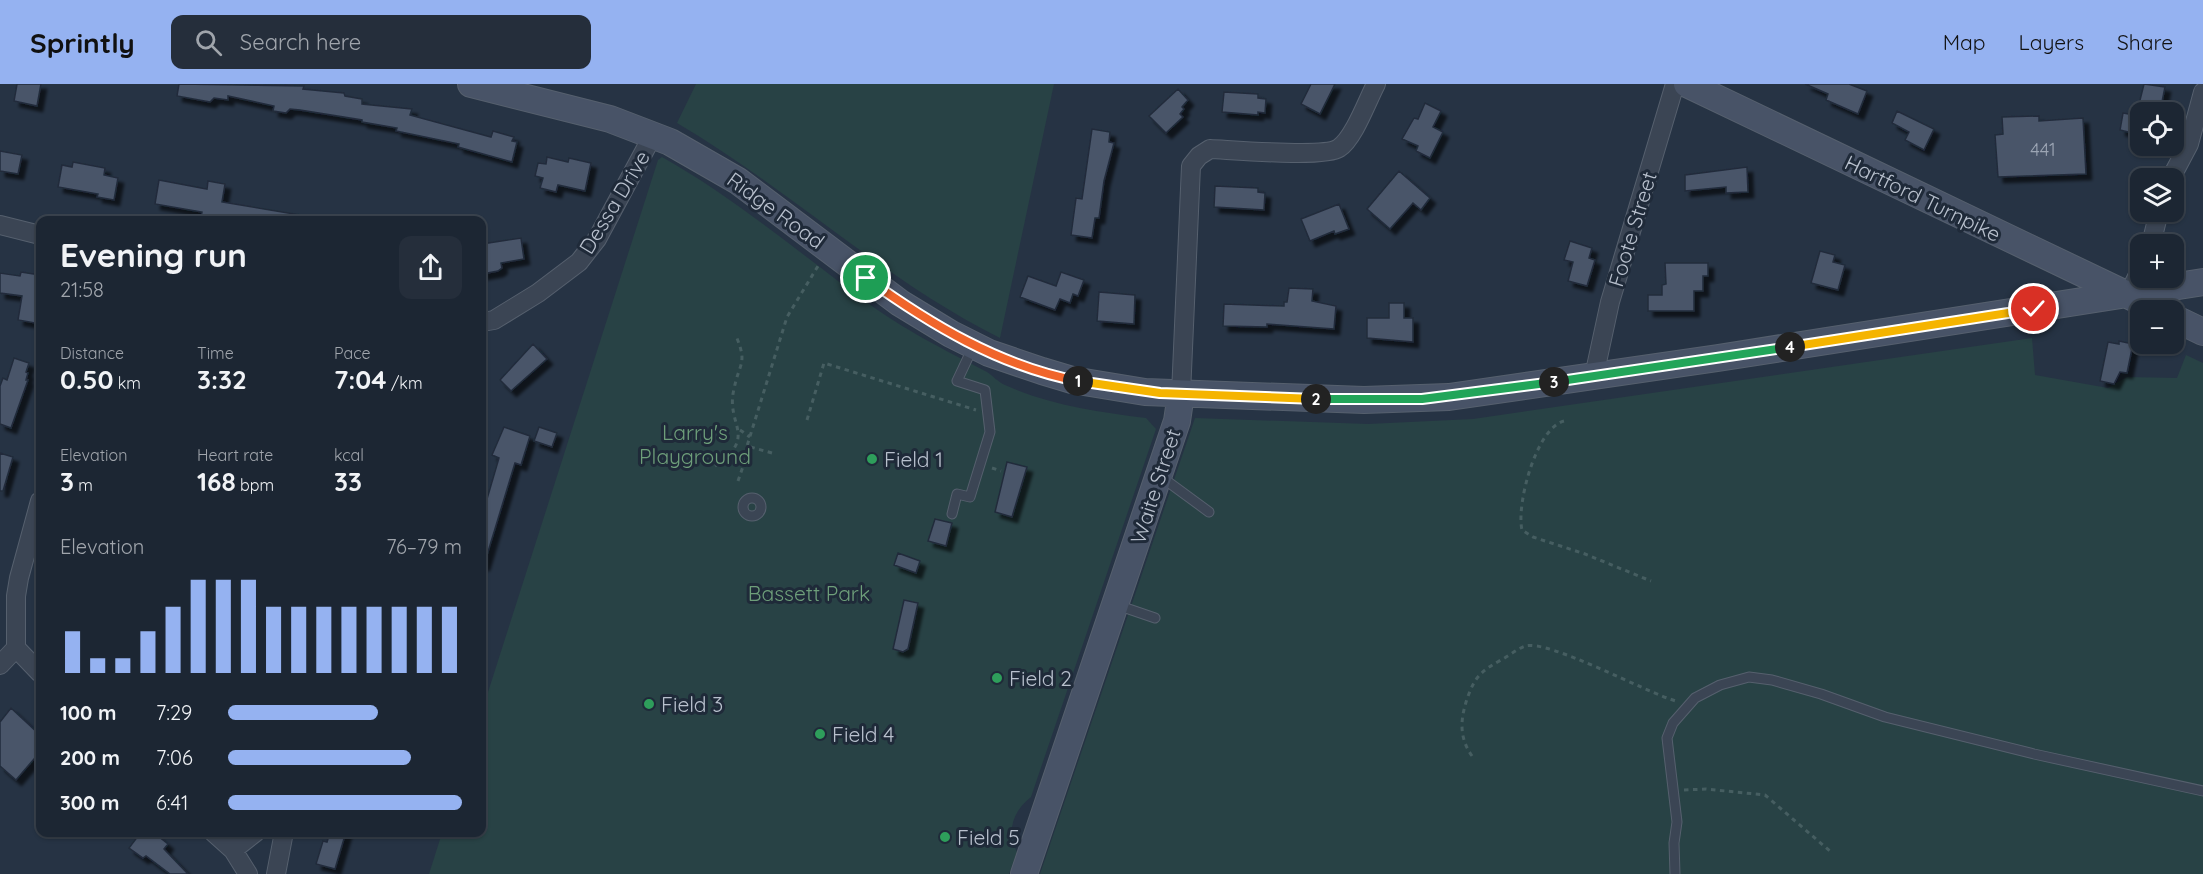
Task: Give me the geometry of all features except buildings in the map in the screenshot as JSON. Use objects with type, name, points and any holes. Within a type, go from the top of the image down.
[{"type":"main road","name":"Ridge Road","points":[[471,84],[610,119],[653,135],[716,166],[900,303],[974,346],[1004,359],[1072,380],[1145,392],[1356,400],[1422,399],[1594,376],[2203,282]]},
{"type":"main road","name":"Hartford Turnpike","points":[[1687,84],[2025,248],[2140,300]]},
{"type":"main road","points":[[2184,323],[2203,332]]},
{"type":"main road","name":"Waite Street","points":[[1024,874],[1177,421],[1181,394]]},
{"type":"street","name":"Waite Street","points":[[1181,394],[1191,166],[1199,156],[1210,149],[1316,152],[1339,149],[1348,140],[1376,84]]},
{"type":"street","name":"Foote Street","points":[[1594,376],[1610,302],[1675,84]]},
{"type":"street","points":[[2176,168],[2189,144],[2203,92]]},
{"type":"street","name":"Dessa Drive","points":[[486,321],[494,320],[538,293],[579,262],[597,239],[653,135]]},
{"type":"street","points":[[0,225],[36,234]]},
{"type":"street","points":[[2128,294],[2131,288]]},
{"type":"street","points":[[0,665],[16,648],[18,578],[36,515]]},
{"type":"street","points":[[16,648],[36,669]]},
{"type":"street","points":[[219,837],[233,850],[248,874]]},
{"type":"street","points":[[233,850],[250,837]]},
{"type":"street","points":[[276,874],[283,837]]},
{"type":"lane","points":[[952,514],[957,494],[970,497],[990,432],[985,390],[957,381],[974,346]]},
{"type":"lane","points":[[1159,475],[1209,512]]},
{"type":"lane","points":[[1115,605],[1155,618]]},
{"type":"lane","points":[[1675,874],[1674,843],[1677,822],[1667,738],[1673,723],[1689,703],[1720,685],[1749,677],[1772,680],[1821,694],[1885,717],[2034,754],[2203,790]]},
{"type":"path","points":[[772,453],[747,446],[786,317],[820,264]]},
{"type":"path","points":[[736,336],[743,360],[734,389],[733,411],[740,430],[750,437]]},
{"type":"path","points":[[807,420],[824,363],[989,414]]},
{"type":"path","points":[[1564,421],[1557,423],[1546,433],[1535,452],[1519,518],[1522,530],[1533,537],[1585,554],[1651,581]]},
{"type":"path","points":[[715,466],[732,454],[740,430]]},
{"type":"path","points":[[738,481],[750,446]]},
{"type":"path","points":[[732,454],[746,455]]},
{"type":"path","points":[[1472,756],[1461,732],[1467,699],[1474,681],[1479,673],[1525,646],[1535,646],[1556,652],[1674,701],[1689,703]]},
{"type":"path","points":[[1675,806],[1680,793],[1686,789],[1765,795],[1831,852]]},
{"type":"green space","points":[[696,84],[1054,84],[1000,338],[916,289],[758,176],[677,123]]},
{"type":"green space","name":"Bassett Park","points":[[662,157],[715,190],[895,322],[987,372],[1002,384],[1056,403],[1146,418],[1156,429],[1031,797],[1020,809],[1013,822],[1012,837],[1017,852],[1009,874],[429,874],[441,837],[486,837],[486,698],[658,160]]},
{"type":"green space","points":[[2032,338],[2035,375],[2108,388],[2127,377],[2177,378],[2186,355],[2203,363],[2203,874],[1040,874],[1195,418],[1368,424],[1473,419]]},
{"type":"place","name":"Field 1","points":[[872,459]]},
{"type":"place","name":"Field 2","points":[[997,678]]},
{"type":"place","name":"Field 3","points":[[649,704]]},
{"type":"place","name":"Field 4","points":[[820,734]]},
{"type":"place","name":"Field 5","points":[[945,837]]},
{"type":"route","points":[[866,278],[935,326],[989,353],[1072,380],[1145,392],[1288,398],[1393,400],[1449,397],[2034,309]]},
{"type":"park label","name":"Larry's Playground","points":[[695,444]]}]
